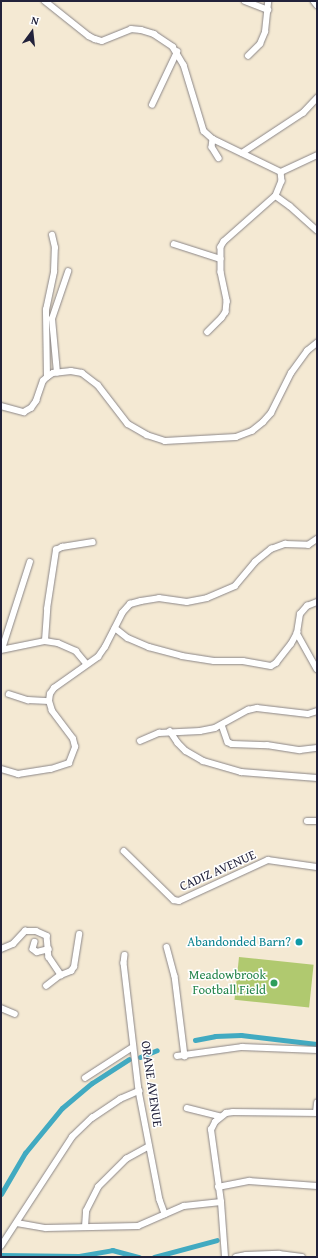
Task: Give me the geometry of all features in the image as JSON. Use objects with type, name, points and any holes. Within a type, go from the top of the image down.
[{"type":"street","points":[[45,1],[89,36],[95,39],[102,41],[131,29],[154,34],[177,52],[184,65],[204,131],[212,139],[281,172]]},
{"type":"street","points":[[245,1],[268,10]]},
{"type":"street","points":[[248,56],[260,44],[265,32],[268,1]]},
{"type":"street","points":[[314,1],[317,5]]},
{"type":"street","points":[[152,105],[177,52]]},
{"type":"street","points":[[242,153],[303,113],[317,98]]},
{"type":"street","points":[[212,139],[212,147],[219,158]]},
{"type":"street","points":[[281,172],[317,155]]},
{"type":"street","points":[[208,332],[226,312],[227,301],[221,272],[221,247],[224,242],[276,196],[282,181],[281,172]]},
{"type":"street","points":[[276,196],[317,229]]},
{"type":"street","points":[[47,377],[46,310],[54,272],[55,248],[52,235]]},
{"type":"street","points":[[174,244],[221,259]]},
{"type":"street","points":[[57,373],[52,319],[68,272]]},
{"type":"street","points":[[1,406],[24,412],[31,408],[36,401],[43,381],[47,377],[71,370],[82,373],[98,385],[128,424],[148,435],[165,441],[236,437],[252,431],[264,422],[271,413],[291,373],[300,360],[317,343]]},
{"type":"street","points":[[1,769],[18,774],[51,769],[69,764],[75,747],[73,739],[52,712],[49,701],[50,694],[54,688],[98,657],[122,613],[130,604],[141,600],[159,598],[187,602],[212,596],[235,586],[255,562],[271,549],[286,544],[308,545],[317,539]]},
{"type":"street","points":[[45,641],[46,615],[56,550],[62,547],[93,542]]},
{"type":"street","points":[[30,562],[1,650],[45,641],[68,646],[76,651],[87,664]]},
{"type":"street","points":[[115,628],[128,638],[149,647],[182,656],[214,661],[243,661],[271,666],[276,663],[291,644],[297,633],[300,614],[307,606],[317,602]]},
{"type":"street","points":[[297,633],[317,669]]},
{"type":"street","points":[[9,694],[28,700],[49,701]]},
{"type":"street","points":[[140,741],[159,733],[170,731],[200,731],[222,725],[248,710],[257,708],[308,714],[317,711]]},
{"type":"street","points":[[222,725],[228,742],[232,744],[267,744],[300,750],[317,748]]},
{"type":"street","points":[[170,731],[178,743],[186,751],[203,761],[241,772],[317,778]]},
{"type":"street","points":[[307,821],[317,820]]},
{"type":"street","name":"CADIZ AVENUE","points":[[124,851],[174,900],[179,901],[268,860],[317,867]]},
{"type":"street","points":[[1,950],[13,944],[25,931],[30,930],[47,936],[49,957],[61,975]]},
{"type":"street","points":[[47,986],[61,975],[71,971],[74,967],[79,934]]},
{"type":"street","points":[[36,942],[33,949],[37,952],[49,949]]},
{"type":"street","points":[[167,947],[175,976],[185,1056]]},
{"type":"street","name":"ORANE AVENUE","points":[[125,955],[124,963],[139,1091],[149,1146],[165,1214]]},
{"type":"street","points":[[1,1008],[15,1014]]},
{"type":"street","points":[[85,1078],[133,1047]]},
{"type":"street","points":[[177,1056],[242,1047],[317,1050]]},
{"type":"street","points":[[1,1246],[18,1223],[72,1136],[92,1118],[120,1099],[139,1091]]},
{"type":"street","points":[[187,1108],[220,1116],[233,1112],[316,1113],[317,1103]]},
{"type":"street","points":[[220,1116],[211,1130],[221,1202],[225,1257]]},
{"type":"street","points":[[84,1227],[86,1211],[98,1187],[126,1159],[149,1146]]},
{"type":"street","points":[[218,1187],[249,1181],[317,1186]]},
{"type":"street","points":[[18,1223],[46,1228],[138,1226],[184,1206],[221,1202]]},
{"type":"street","points":[[236,1257],[246,1255],[279,1254],[302,1257]]},
{"type":"green space","name":"Meadowbrook Football Field","points":[[239,957],[314,965],[309,1008],[235,1000]]},
{"type":"waterway","points":[[195,1040],[215,1036],[241,1035],[316,1044]]},
{"type":"waterway","points":[[140,1057],[157,1050]]},
{"type":"waterway","points":[[1,1194],[25,1153],[62,1108],[92,1083],[129,1059]]},
{"type":"waterway","points":[[154,1257],[217,1240]]},
{"type":"waterway","points":[[1,1255],[79,1256],[112,1250],[139,1257]]},
{"type":"place","name":"Abandonded Barn?","points":[[299,942]]},
{"type":"place","name":"Meadowbrook Football Field","points":[[274,983]]}]
